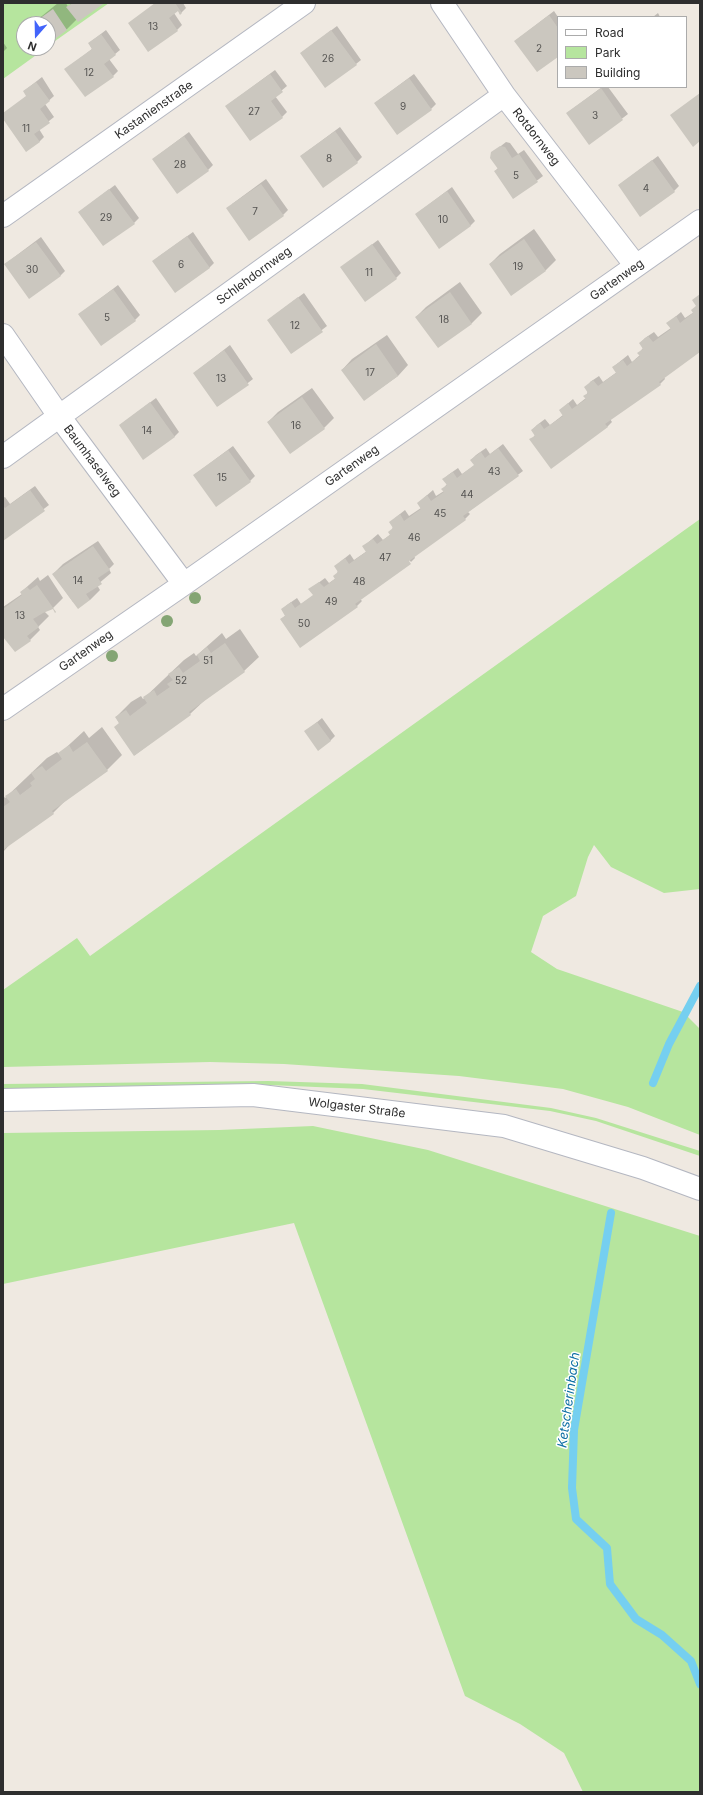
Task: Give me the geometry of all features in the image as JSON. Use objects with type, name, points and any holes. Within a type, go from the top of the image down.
[{"type":"street","name":"Kastanienstraße","points":[[3,216],[304,3]]},
{"type":"street","name":"Rotdornweg","points":[[442,3],[504,95],[636,266]]},
{"type":"street","name":"Schlehdornweg","points":[[3,457],[504,95]]},
{"type":"street","name":"Gartenweg","points":[[3,710],[700,221]]},
{"type":"street","name":"Baumhaselweg","points":[[3,335],[59,416],[184,584]]},
{"type":"street","name":"Wolgaster Straße","points":[[3,1100],[253,1095],[504,1126],[643,1168],[700,1189]]},
{"type":"green space","points":[[3,3],[109,3],[56,40],[56,16],[16,16],[16,56],[35,56],[3,79]]},
{"type":"green space","points":[[700,519],[700,889],[664,893],[611,867],[594,845],[588,857],[576,896],[543,916],[531,952],[557,969],[683,1012],[700,1029],[700,1135],[628,1107],[563,1089],[459,1076],[284,1064],[210,1062],[3,1067],[3,990],[77,938],[90,956]]},
{"type":"green space","points":[[268,1081],[362,1084],[551,1108],[596,1118],[700,1151],[700,1156],[596,1121],[550,1111],[363,1089],[269,1085],[3,1089],[3,1084]]},
{"type":"green space","points":[[313,1126],[428,1150],[700,1236],[700,1792],[583,1792],[564,1753],[520,1724],[465,1696],[294,1223],[3,1284],[3,1133],[219,1130]]},
{"type":"building","points":[[73,3],[103,4],[78,22],[66,7]]},
{"type":"building","points":[[155,3],[175,3],[182,13],[180,15],[178,11],[169,18],[178,31],[148,52],[128,23]]},
{"type":"building","points":[[53,9],[67,30],[56,38],[56,16],[43,16]]},
{"type":"building","points":[[549,15],[557,27],[557,58],[537,72],[514,41]]},
{"type":"building","points":[[331,30],[357,65],[325,88],[300,53]]},
{"type":"building","points":[[101,34],[116,55],[104,64],[114,77],[85,97],[64,69],[92,49],[88,43]]},
{"type":"building","points":[[270,74],[283,92],[271,101],[283,118],[250,141],[225,106]]},
{"type":"building","points":[[409,78],[432,110],[397,135],[374,103]]},
{"type":"building","points":[[36,82],[50,101],[40,109],[50,123],[34,134],[40,142],[26,152],[3,119],[3,113],[26,96],[23,91]]},
{"type":"building","points":[[601,88],[623,120],[589,145],[566,113]]},
{"type":"building","points":[[700,93],[700,141],[693,147],[670,115]]},
{"type":"building","points":[[335,131],[358,163],[323,188],[300,156]]},
{"type":"building","points":[[184,136],[209,171],[177,194],[152,159]]},
{"type":"building","points":[[500,146],[505,147],[512,158],[519,154],[538,182],[513,199],[494,171],[498,169],[490,158],[491,152]]},
{"type":"building","points":[[652,160],[675,192],[640,217],[618,185]]},
{"type":"building","points":[[261,184],[284,216],[249,241],[226,208]]},
{"type":"building","points":[[109,189],[135,224],[103,246],[78,212]]},
{"type":"building","points":[[447,191],[471,226],[439,249],[415,214]]},
{"type":"building","points":[[187,236],[210,268],[175,293],[152,261]]},
{"type":"building","points":[[524,239],[546,271],[511,296],[489,264]]},
{"type":"building","points":[[36,242],[61,276],[29,299],[4,264]]},
{"type":"building","points":[[372,244],[397,279],[365,302],[340,267]]},
{"type":"building","points":[[113,289],[136,321],[101,346],[78,314]]},
{"type":"building","points":[[450,292],[472,324],[438,348],[415,317]]},
{"type":"building","points":[[700,294],[700,352],[659,382],[661,385],[605,424],[608,427],[551,469],[529,439],[535,436],[531,430],[540,423],[544,429],[563,416],[559,410],[568,403],[572,409],[586,399],[583,396],[588,393],[584,387],[593,380],[598,386],[616,373],[612,367],[623,360],[627,366],[640,356],[637,353],[643,349],[639,343],[648,336],[653,342],[671,329],[666,323],[676,316],[680,323],[693,313],[691,310],[696,306],[692,300]]},
{"type":"building","points":[[298,297],[323,332],[291,354],[267,320]]},
{"type":"building","points":[[376,344],[398,376],[364,401],[341,370]]},
{"type":"building","points":[[224,350],[249,385],[217,407],[193,373]]},
{"type":"building","points":[[302,397],[325,429],[290,454],[267,422]]},
{"type":"building","points":[[150,402],[175,437],[143,460],[119,425]]},
{"type":"building","points":[[498,448],[519,476],[463,516],[466,520],[409,561],[411,564],[355,604],[358,607],[300,648],[280,619],[285,616],[281,609],[291,602],[295,608],[313,595],[308,589],[319,582],[324,587],[335,579],[333,576],[338,572],[334,566],[345,558],[349,564],[366,552],[362,546],[373,539],[377,544],[390,535],[388,532],[393,528],[389,522],[400,514],[404,521],[421,509],[417,503],[427,495],[431,501],[444,492],[441,489],[447,485],[442,479],[453,472],[457,478],[474,465],[470,460],[481,452],[485,458]]},
{"type":"building","points":[[228,450],[251,482],[216,507],[193,475]]},
{"type":"building","points":[[30,490],[45,511],[3,541],[3,506],[5,508]]},
{"type":"building","points":[[93,546],[110,570],[98,578],[102,584],[86,594],[90,600],[78,609],[52,574]]},
{"type":"building","points":[[37,585],[56,612],[55,613],[53,609],[33,619],[39,627],[27,636],[31,641],[15,652],[3,637],[3,609],[22,595],[20,592],[27,587],[30,590]]},
{"type":"building","points":[[225,643],[245,672],[189,712],[191,715],[134,756],[114,727],[119,723],[115,717],[126,710],[130,716],[147,703],[143,697],[154,690],[157,696],[170,687],[167,684],[173,680],[168,674],[179,667],[183,673],[200,661],[197,655],[207,647],[211,653]]},
{"type":"building","points":[[317,722],[331,741],[318,751],[304,731]]},
{"type":"building","points":[[87,742],[108,771],[52,811],[54,814],[3,850],[3,807],[10,802],[5,796],[16,789],[20,795],[32,786],[30,783],[35,779],[31,773],[42,766],[46,771],[62,759],[58,753],[69,745],[73,752]]},
{"type":"waterway","name":"Ketscherinbach","points":[[653,1083],[669,1044],[700,986]]},
{"type":"waterway","name":"Ketscherinbach","points":[[611,1213],[574,1430],[572,1488],[576,1519],[607,1548],[610,1584],[636,1619],[662,1635],[691,1661],[700,1684]]}]
